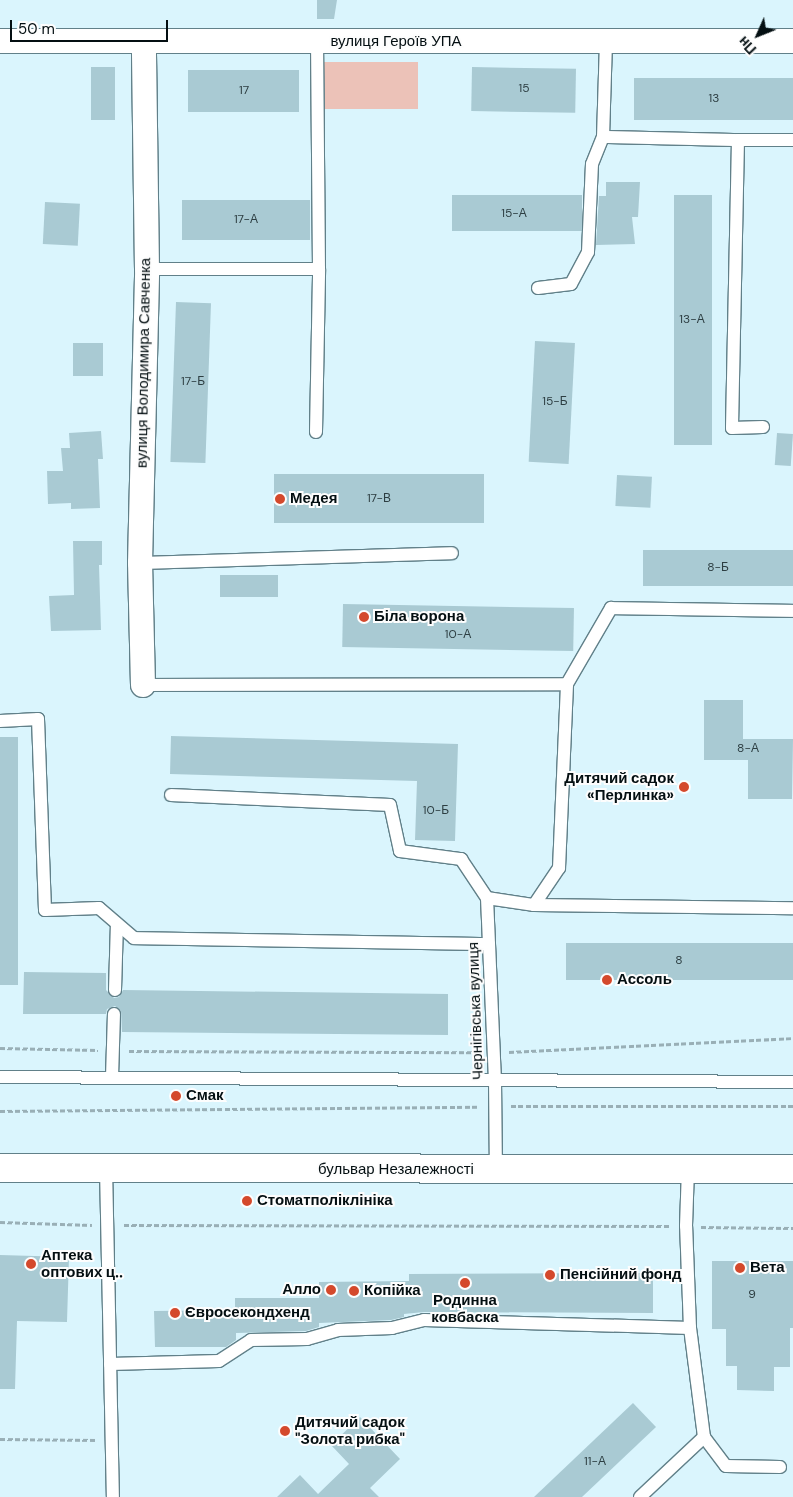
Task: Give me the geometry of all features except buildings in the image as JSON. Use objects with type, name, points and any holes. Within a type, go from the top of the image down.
[{"type":"main road","name":"бульвар Незалежності","points":[[0,1168],[793,1169]]},
{"type":"street","name":"вулиця Героїв УПА","points":[[0,41],[793,41]]},
{"type":"street","name":"вулиця Володимира Савченка","points":[[143,685],[140,563],[147,269],[144,41]]},
{"type":"lane","points":[[538,288],[571,284],[588,252],[592,164],[603,137],[606,41]]},
{"type":"lane","points":[[316,432],[319,269],[317,42]]},
{"type":"lane","points":[[603,137],[793,140]]},
{"type":"lane","points":[[738,140],[732,428],[763,427]]},
{"type":"lane","points":[[147,269],[319,269]]},
{"type":"lane","points":[[140,563],[452,553]]},
{"type":"lane","points":[[534,905],[559,868],[568,684],[611,608],[793,610]]},
{"type":"lane","points":[[143,685],[568,684]]},
{"type":"lane","points":[[0,721],[38,719],[45,910],[99,908],[134,938],[489,944]]},
{"type":"lane","points":[[171,796],[390,805],[400,851],[461,859],[487,898],[534,905],[793,908]]},
{"type":"lane","name":"Чернігівська вулиця","points":[[487,898],[495,1080],[496,1170]]},
{"type":"lane","points":[[115,990],[117,924]]},
{"type":"lane","points":[[112,1077],[114,1014]]},
{"type":"lane","points":[[0,1077],[793,1082]]},
{"type":"lane","points":[[106,1168],[113,1497]]},
{"type":"lane","points":[[688,1169],[686,1226],[690,1328],[704,1437],[726,1466],[780,1466]]},
{"type":"lane","points":[[110,1364],[219,1361],[252,1340],[307,1339],[338,1330],[392,1328],[424,1320],[690,1328]]},
{"type":"lane","points":[[640,1497],[704,1437]]},
{"type":"path","points":[[0,1048],[494,1052],[793,1038]]},
{"type":"path","points":[[0,1111],[495,1106],[793,1106]]},
{"type":"path","points":[[0,1222],[106,1225],[686,1226],[793,1228]]},
{"type":"path","points":[[0,1439],[113,1441]]},
{"type":"shaded area","points":[[323,62],[418,62],[418,109],[323,109]]},
{"type":"place","name":"Медея","points":[[280,499]]},
{"type":"place","name":"Біла ворона","points":[[364,617]]},
{"type":"place","name":"Дитячий садок «Перлинка»","points":[[684,787]]},
{"type":"place","name":"Ассоль","points":[[607,980]]},
{"type":"place","name":"Смак","points":[[176,1096]]},
{"type":"place","name":"Стоматполіклініка","points":[[247,1201]]},
{"type":"place","name":"Аптека оптових ц‥","points":[[31,1264]]},
{"type":"place","name":"Вета","points":[[740,1268]]},
{"type":"place","name":"Пенсійний фонд","points":[[550,1275]]},
{"type":"place","name":"Родинна ковбаска","points":[[465,1283]]},
{"type":"place","name":"Алло","points":[[331,1290]]},
{"type":"place","name":"Копійка","points":[[354,1291]]},
{"type":"place","name":"Євросекондхенд","points":[[175,1313]]},
{"type":"place","name":"Дитячий садок \"Золота рибка\"","points":[[285,1431]]}]
